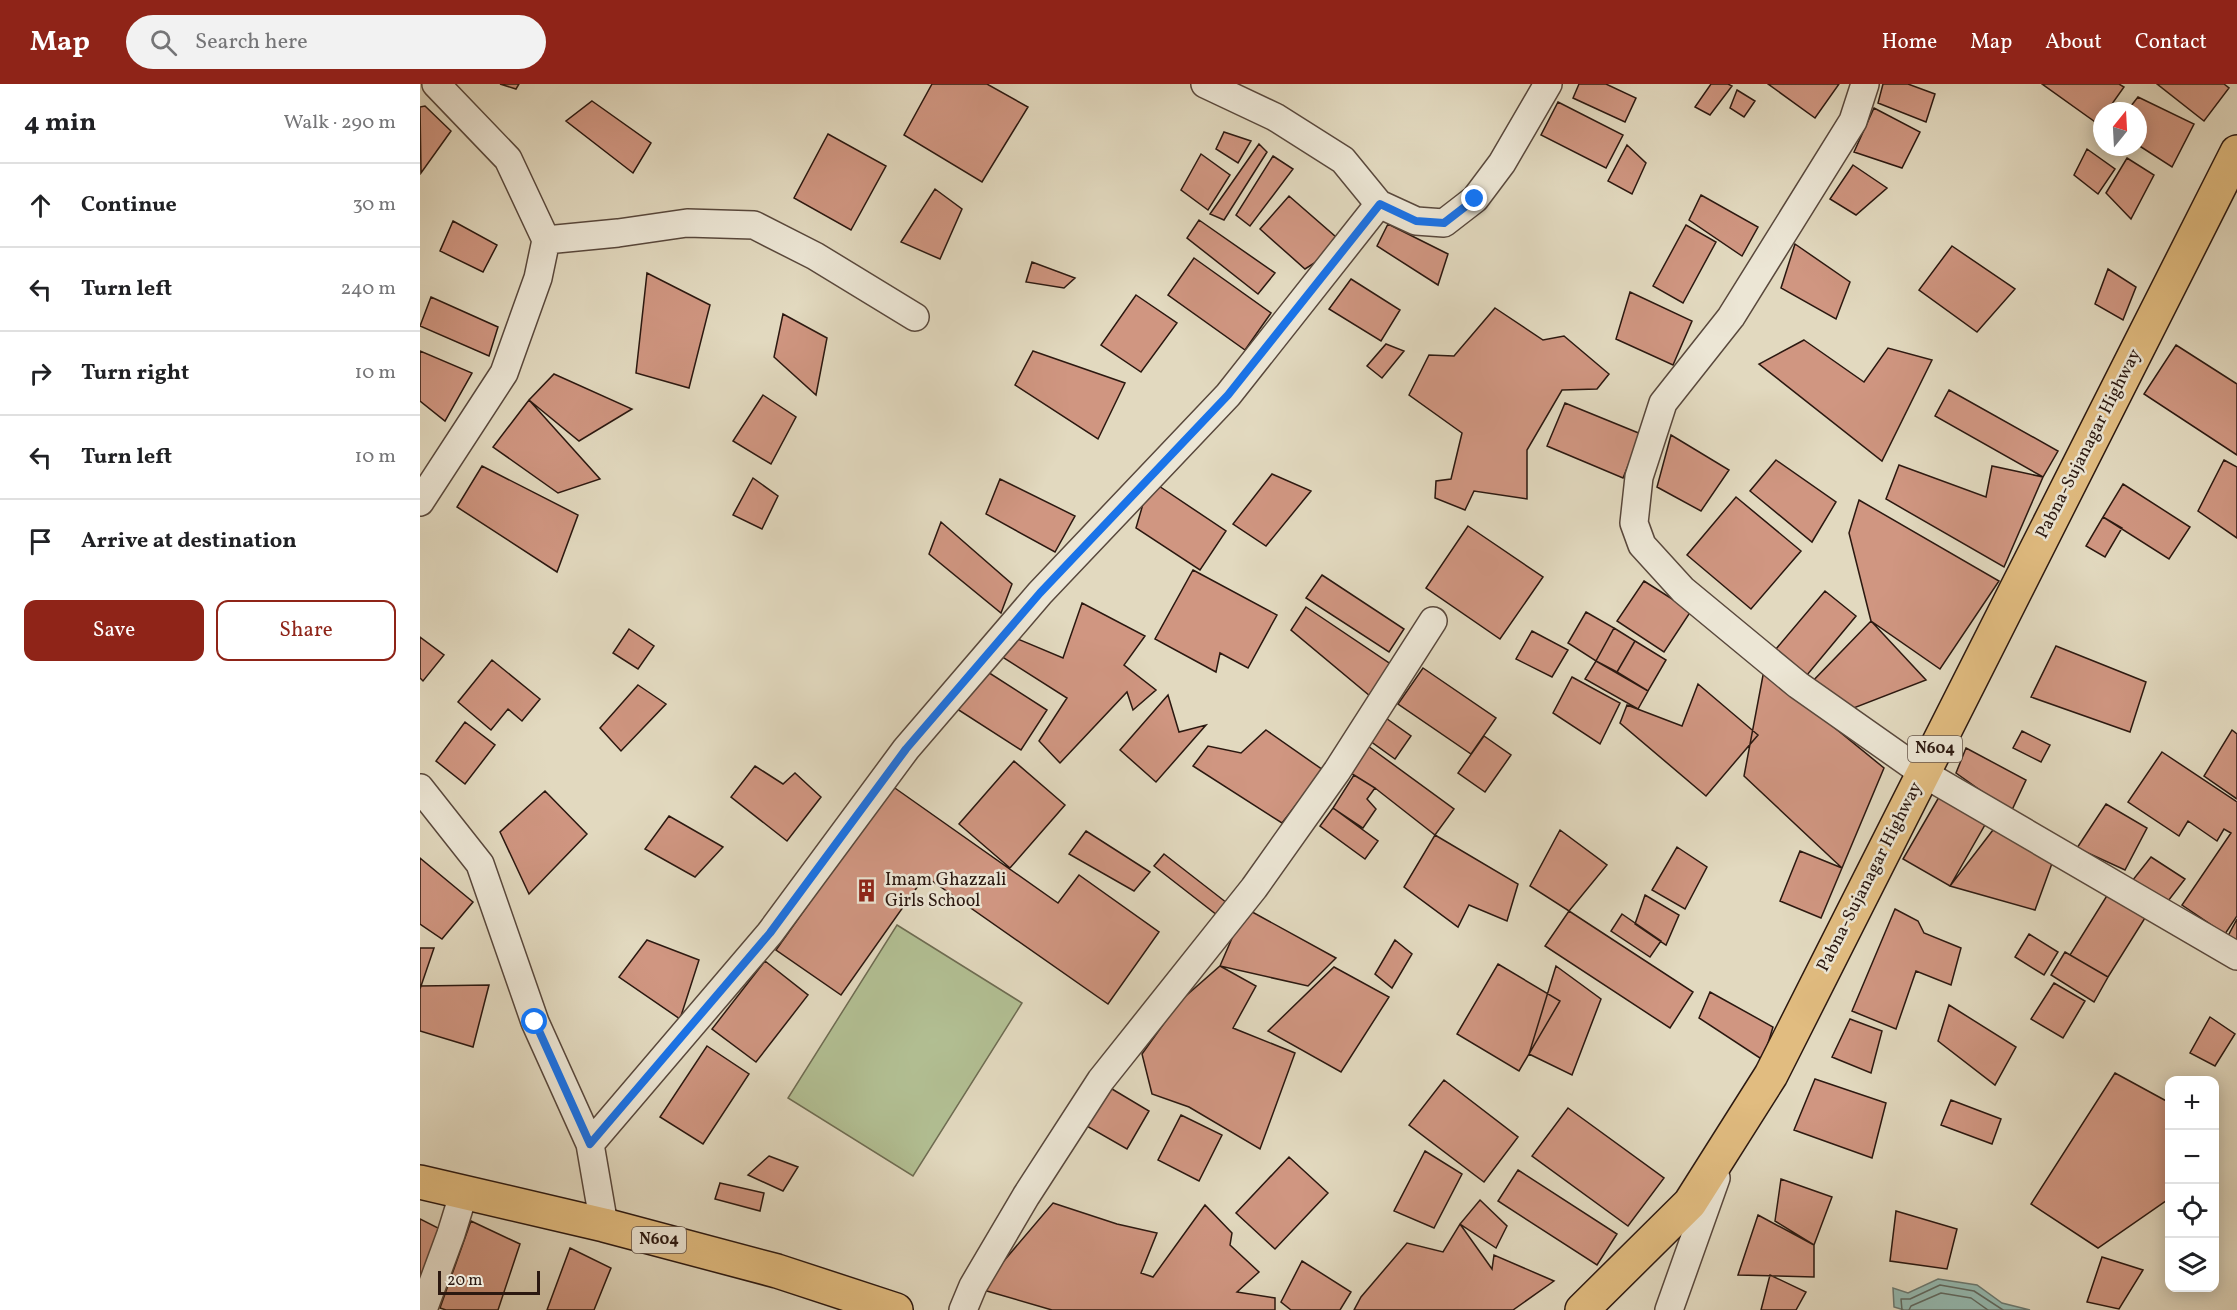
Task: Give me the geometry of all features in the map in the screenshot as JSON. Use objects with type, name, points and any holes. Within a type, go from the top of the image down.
[{"type":"highway","name":"Pabna-Sujanagar Highway","points":[[1582,1310],[1690,1203],[1771,1075],[2237,152]]},
{"type":"highway","name":"N604","points":[[420,1182],[604,1226],[777,1272],[896,1310]]},
{"type":"street","points":[[420,502],[504,373],[538,278],[546,240],[508,159],[436,84]]},
{"type":"street","points":[[1205,84],[1275,117],[1343,160],[1380,204],[1416,221],[1444,223],[1475,199],[1496,172],[1548,84]]},
{"type":"street","points":[[1865,84],[1853,121],[1731,317],[1663,403],[1639,477],[1635,523],[1642,545],[1683,590],[1798,685],[1923,773],[2237,956]]},
{"type":"street","points":[[590,1144],[770,933],[906,749],[1040,593],[1228,395],[1380,204]]},
{"type":"street","points":[[546,240],[687,223],[754,225],[815,256],[915,317]]},
{"type":"street","points":[[963,1310],[974,1286],[1026,1196],[1101,1080],[1254,888],[1337,771],[1433,621]]},
{"type":"street","points":[[420,788],[480,864],[535,1022],[590,1144],[604,1226]]},
{"type":"street","points":[[1669,1310],[1729,1141]]},
{"type":"street","points":[[423,1310],[464,1192]]},
{"type":"green space","points":[[897,925],[1022,1003],[913,1176],[788,1098]]},
{"type":"water","points":[[1938,1279],[1977,1285],[2002,1303],[2030,1310],[1904,1310],[1894,1307],[1893,1288],[1908,1293]]},
{"type":"building","points":[[500,84],[519,84],[516,89]]},
{"type":"building","points":[[932,84],[987,84],[1028,107],[982,182],[904,135]]},
{"type":"building","points":[[1579,84],[1606,84],[1636,98],[1625,122],[1573,98]]},
{"type":"building","points":[[1711,84],[1732,86],[1710,115],[1695,107]]},
{"type":"building","points":[[1768,84],[1839,84],[1815,118]]},
{"type":"building","points":[[1883,84],[1908,84],[1935,94],[1926,122],[1878,103]]},
{"type":"building","points":[[2042,84],[2119,84],[2124,87],[2113,102],[2093,102],[2093,120]]},
{"type":"building","points":[[2157,84],[2224,84],[2229,88],[2204,121]]},
{"type":"building","points":[[1737,90],[1755,101],[1744,117],[1730,108]]},
{"type":"building","points":[[2138,97],[2194,124],[2172,167],[2147,151],[2147,102],[2134,102]]},
{"type":"building","points":[[592,101],[651,143],[633,173],[566,121]]},
{"type":"building","points":[[1558,102],[1623,135],[1606,168],[1541,135]]},
{"type":"building","points":[[425,106],[451,131],[421,173],[420,107]]},
{"type":"building","points":[[1874,108],[1920,132],[1902,168],[1854,152]]},
{"type":"building","points":[[1224,132],[1251,141],[1238,163],[1216,149]]},
{"type":"building","points":[[828,134],[886,166],[851,230],[794,198]]},
{"type":"building","points":[[1259,144],[1267,152],[1224,220],[1210,214]]},
{"type":"building","points":[[1627,145],[1646,163],[1632,194],[1608,181]]},
{"type":"building","points":[[2087,149],[2093,156],[2097,156],[2115,169],[2098,194],[2074,175]]},
{"type":"building","points":[[1201,154],[1230,175],[1208,210],[1181,190]]},
{"type":"building","points":[[1273,156],[1293,169],[1250,226],[1236,215]]},
{"type":"building","points":[[2127,158],[2154,175],[2131,219],[2106,193]]},
{"type":"building","points":[[1853,165],[1887,188],[1856,215],[1830,199]]},
{"type":"building","points":[[935,189],[962,209],[940,259],[901,242]]},
{"type":"building","points":[[1701,195],[1758,227],[1742,256],[1689,220]]},
{"type":"building","points":[[1289,196],[1344,244],[1305,269],[1260,229]]},
{"type":"building","points":[[1199,220],[1275,273],[1258,294],[1187,238]]},
{"type":"building","points":[[453,221],[497,245],[483,272],[440,251]]},
{"type":"building","points":[[1388,224],[1448,254],[1438,285],[1377,246]]},
{"type":"building","points":[[1686,225],[1716,242],[1683,303],[1653,286]]},
{"type":"building","points":[[1795,244],[1850,282],[1836,319],[1781,288]]},
{"type":"building","points":[[1952,246],[2015,289],[1977,332],[1919,290]]},
{"type":"building","points":[[1194,258],[1271,313],[1245,350],[1168,295]]},
{"type":"building","points":[[1032,262],[1075,278],[1064,288],[1026,282]]},
{"type":"building","points":[[2108,269],[2136,287],[2123,320],[2095,304]]},
{"type":"building","points":[[647,273],[710,305],[689,388],[636,373]]},
{"type":"building","points":[[1351,279],[1400,310],[1381,341],[1329,309]]},
{"type":"building","points":[[1630,292],[1692,321],[1673,365],[1616,339]]},
{"type":"building","points":[[1136,295],[1177,323],[1141,372],[1101,345]]},
{"type":"building","points":[[431,297],[498,327],[489,356],[420,326]]},
{"type":"building","points":[[1495,308],[1543,340],[1564,336],[1609,374],[1597,389],[1562,390],[1527,450],[1527,499],[1474,491],[1465,510],[1435,498],[1436,481],[1451,479],[1462,433],[1409,395],[1429,355],[1454,356]]},
{"type":"building","points":[[783,314],[827,338],[816,395],[774,357]]},
{"type":"building","points":[[1804,340],[1864,382],[1888,348],[1932,360],[1882,461],[1759,364]]},
{"type":"building","points":[[1386,344],[1404,351],[1382,378],[1367,366]]},
{"type":"building","points":[[2176,345],[2237,384],[2237,455],[2144,394]]},
{"type":"building","points":[[420,351],[472,373],[445,421],[420,401]]},
{"type":"building","points":[[1033,351],[1125,383],[1098,439],[1015,385]]},
{"type":"building","points":[[554,374],[632,409],[579,441],[529,400]]},
{"type":"building","points":[[1949,390],[2058,451],[2043,477],[1935,416]]},
{"type":"building","points":[[763,395],[796,417],[771,464],[733,441]]},
{"type":"building","points":[[529,400],[600,479],[558,493],[493,447]]},
{"type":"building","points":[[1565,403],[1641,434],[1623,478],[1547,446]]},
{"type":"building","points":[[1671,435],[1729,470],[1701,511],[1657,487]]},
{"type":"building","points":[[1776,460],[1836,502],[1812,542],[1750,491]]},
{"type":"building","points":[[2224,460],[2237,467],[2237,538],[2198,511]]},
{"type":"building","points":[[1899,465],[1986,497],[1992,466],[2043,477],[2004,567],[1886,499]]},
{"type":"building","points":[[482,466],[578,515],[557,572],[457,507]]},
{"type":"building","points":[[1272,474],[1311,491],[1266,546],[1233,524]]},
{"type":"building","points":[[753,478],[778,496],[762,529],[733,515]]},
{"type":"building","points":[[1000,479],[1075,516],[1055,552],[986,514]]},
{"type":"building","points":[[1150,480],[1226,531],[1200,570],[1136,528]]},
{"type":"building","points":[[2123,484],[2190,527],[2169,559],[2103,517]]},
{"type":"building","points":[[1736,497],[1801,551],[1751,609],[1687,555]]},
{"type":"building","points":[[1859,500],[1999,581],[1940,669],[1871,621],[1849,533]]},
{"type":"building","points":[[2103,517],[2122,528],[2105,557],[2086,546]]},
{"type":"building","points":[[941,522],[1012,584],[1001,613],[929,554]]},
{"type":"building","points":[[1468,526],[1543,577],[1500,639],[1426,588]]},
{"type":"building","points":[[1193,570],[1277,615],[1248,668],[1220,653],[1216,672],[1155,639]]},
{"type":"building","points":[[1322,575],[1404,629],[1389,652],[1306,598]]},
{"type":"building","points":[[1644,581],[1691,611],[1664,652],[1617,621]]},
{"type":"building","points":[[1825,591],[1856,616],[1807,675],[1776,649]]},
{"type":"building","points":[[1082,603],[1145,636],[1124,665],[1156,690],[1133,710],[1127,692],[1060,763],[1039,741],[1067,698],[996,653],[1013,637],[1063,658]]},
{"type":"building","points":[[1306,607],[1395,667],[1370,696],[1291,630]]},
{"type":"building","points":[[1586,612],[1614,628],[1596,661],[1568,643]]},
{"type":"building","points":[[1871,621],[1926,680],[1846,711],[1809,685]]},
{"type":"building","points":[[1614,628],[1635,641],[1617,672],[1596,661]]},
{"type":"building","points":[[629,629],[654,646],[638,669],[613,653]]},
{"type":"building","points":[[1532,631],[1568,650],[1552,677],[1516,659]]},
{"type":"building","points":[[420,637],[444,655],[423,681],[420,678]]},
{"type":"building","points":[[1635,641],[1666,660],[1648,691],[1617,672]]},
{"type":"building","points":[[2056,646],[2146,682],[2130,732],[2031,697]]},
{"type":"building","points":[[492,660],[540,699],[522,721],[508,709],[491,730],[458,702]]},
{"type":"building","points":[[1596,661],[1648,691],[1638,709],[1585,679]]},
{"type":"building","points":[[980,667],[1047,710],[1021,750],[954,707]]},
{"type":"building","points":[[1423,668],[1496,718],[1471,754],[1398,704]]},
{"type":"building","points":[[1764,670],[1884,768],[1842,868],[1744,776]]},
{"type":"building","points":[[1572,677],[1620,703],[1600,744],[1553,713]]},
{"type":"building","points":[[1698,684],[1758,735],[1706,796],[1620,723],[1627,705],[1682,726]]},
{"type":"building","points":[[638,685],[666,704],[621,751],[600,728]]},
{"type":"building","points":[[1168,695],[1179,732],[1206,725],[1156,782],[1120,750]]},
{"type":"building","points":[[1383,716],[1411,736],[1395,759],[1366,738]]},
{"type":"building","points":[[465,722],[495,745],[465,784],[436,761]]},
{"type":"building","points":[[1266,730],[1323,770],[1282,823],[1193,766],[1208,746],[1241,753]]},
{"type":"building","points":[[2232,730],[2237,734],[2237,799],[2204,776]]},
{"type":"building","points":[[2022,731],[2050,745],[2041,762],[2013,748]]},
{"type":"building","points":[[1484,736],[1511,755],[1485,792],[1458,773]]},
{"type":"building","points":[[1368,746],[1454,809],[1435,835],[1375,788],[1349,772]]},
{"type":"building","points":[[1966,748],[2026,780],[2011,812],[1956,773]]},
{"type":"building","points":[[2162,752],[2237,802],[2237,916],[2225,934],[2182,905],[2231,833],[2224,829],[2217,841],[2188,821],[2179,836],[2128,802]]},
{"type":"building","points":[[1014,761],[1065,805],[1010,868],[959,824]]},
{"type":"building","points":[[755,766],[783,784],[795,773],[821,797],[787,841],[731,797]]},
{"type":"building","points":[[1354,775],[1375,788],[1367,799],[1376,809],[1363,828],[1333,808]]},
{"type":"building","name":"Imam Ghazzali Girls School","points":[[892,786],[1058,903],[1079,875],[1159,932],[1108,1004],[925,876],[841,995],[776,950]]},
{"type":"building","points":[[545,791],[587,834],[529,894],[500,832]]},
{"type":"building","points":[[1939,797],[1986,823],[1950,886],[1903,859]]},
{"type":"building","points":[[2106,804],[2147,828],[2125,870],[2077,848]]},
{"type":"building","points":[[1333,808],[1378,841],[1365,859],[1320,826]]},
{"type":"building","points":[[669,816],[723,847],[695,877],[645,849]]},
{"type":"building","points":[[1560,830],[1607,865],[1569,911],[1530,886]]},
{"type":"building","points":[[1993,830],[2054,858],[2035,910],[1950,886]]},
{"type":"building","points":[[1086,831],[1150,872],[1134,891],[1069,854]]},
{"type":"building","points":[[1435,835],[1518,884],[1507,921],[1469,905],[1458,927],[1404,887]]},
{"type":"building","points":[[1677,847],[1707,867],[1685,909],[1652,890]]},
{"type":"building","points":[[1800,851],[1842,868],[1821,918],[1780,901]]},
{"type":"building","points":[[1164,854],[1227,903],[1217,915],[1154,866]]},
{"type":"building","points":[[2151,857],[2185,879],[2165,905],[2132,881]]},
{"type":"building","points":[[420,858],[473,902],[442,939],[420,924]]},
{"type":"building","points":[[2108,894],[2145,918],[2108,977],[2070,955]]},
{"type":"building","points":[[1645,895],[1679,915],[1666,945],[1635,924]]},
{"type":"building","points":[[1245,908],[1336,958],[1308,986],[1220,966]]},
{"type":"building","points":[[1895,909],[1918,921],[1924,933],[1961,948],[1951,985],[1916,971],[1896,1029],[1852,1011]]},
{"type":"building","points":[[1569,911],[1693,992],[1670,1028],[1545,946]]},
{"type":"building","points":[[1622,914],[1661,941],[1650,957],[1611,931]]},
{"type":"building","points":[[2237,919],[2237,941],[2228,936]]},
{"type":"building","points":[[2029,934],[2058,952],[2044,975],[2015,957]]},
{"type":"building","points":[[647,940],[699,960],[680,1019],[619,977]]},
{"type":"building","points":[[1395,940],[1412,954],[1392,988],[1375,974]]},
{"type":"building","points":[[420,948],[434,948],[420,989]]},
{"type":"building","points":[[2065,952],[2108,977],[2094,1002],[2051,975]]},
{"type":"building","points":[[765,961],[808,995],[756,1062],[712,1029]]},
{"type":"building","points":[[1498,964],[1560,1001],[1519,1071],[1457,1034]]},
{"type":"building","points":[[1220,966],[1256,986],[1233,1028],[1295,1053],[1260,1149],[1189,1107],[1152,1094],[1142,1054],[1180,1001]]},
{"type":"building","points":[[1556,966],[1601,999],[1572,1075],[1529,1054]]},
{"type":"building","points":[[1334,967],[1389,997],[1341,1072],[1268,1031]]},
{"type":"building","points":[[2054,983],[2085,1001],[2063,1038],[2031,1019]]},
{"type":"building","points":[[489,985],[473,1047],[420,1031],[420,986]]},
{"type":"building","points":[[1710,992],[1773,1027],[1763,1060],[1699,1018]]},
{"type":"building","points":[[1949,1005],[2016,1047],[1995,1085],[1938,1041]]},
{"type":"building","points":[[2210,1017],[2235,1034],[2215,1066],[2190,1053]]},
{"type":"building","points":[[1850,1019],[1882,1031],[1871,1073],[1832,1057]]},
{"type":"building","points":[[707,1046],[749,1074],[703,1144],[660,1117]]},
{"type":"building","points":[[2115,1073],[2165,1100],[2165,1201],[2098,1248],[2031,1204]]},
{"type":"building","points":[[1815,1079],[1886,1103],[1872,1158],[1794,1130]]},
{"type":"building","points":[[1444,1080],[1518,1137],[1484,1182],[1409,1125]]},
{"type":"building","points":[[1107,1086],[1149,1111],[1127,1149],[1085,1125]]},
{"type":"building","points":[[1951,1100],[2001,1119],[1992,1144],[1941,1125]]},
{"type":"building","points":[[1568,1108],[1664,1178],[1628,1226],[1532,1156]]},
{"type":"building","points":[[1181,1115],[1222,1135],[1199,1181],[1158,1160]]},
{"type":"building","points":[[1425,1151],[1462,1174],[1434,1228],[1394,1211]]},
{"type":"building","points":[[769,1156],[798,1167],[783,1191],[748,1175]]},
{"type":"building","points":[[1289,1157],[1328,1193],[1275,1249],[1236,1213]]},
{"type":"building","points":[[1518,1170],[1617,1234],[1597,1265],[1498,1201]]},
{"type":"building","points":[[1781,1179],[1832,1197],[1814,1245],[1775,1221]]},
{"type":"building","points":[[720,1183],[764,1193],[760,1211],[715,1199]]},
{"type":"building","points":[[1480,1200],[1507,1226],[1496,1248],[1460,1224]]},
{"type":"building","points":[[1053,1203],[1117,1224],[1157,1233],[1141,1273],[1153,1277],[1205,1205],[1232,1233],[1230,1245],[1259,1272],[1237,1292],[1275,1298],[1275,1310],[1052,1310],[980,1289]]},
{"type":"building","points":[[1896,1211],[1957,1229],[1947,1269],[1890,1261]]},
{"type":"building","points":[[1758,1215],[1814,1245],[1814,1277],[1738,1275]]},
{"type":"building","points":[[420,1219],[444,1231],[420,1289]]},
{"type":"building","points":[[471,1221],[520,1244],[498,1310],[440,1308]]},
{"type":"building","points":[[1460,1224],[1492,1269],[1494,1255],[1554,1281],[1513,1310],[1354,1310],[1361,1297],[1407,1243],[1443,1252]]},
{"type":"building","points":[[570,1248],[611,1268],[594,1310],[547,1310]]},
{"type":"building","points":[[2102,1257],[2143,1270],[2119,1309],[2087,1302]]},
{"type":"building","points":[[1302,1261],[1351,1292],[1340,1310],[1291,1310],[1281,1302]]},
{"type":"building","points":[[1770,1275],[1806,1292],[1796,1310],[1761,1310]]},
{"type":"place","name":"Imam Ghazzali Girls School","points":[[867,890]]},
{"type":"route","points":[[535,1022],[590,1144],[770,933],[906,749],[1040,593],[1228,395],[1380,204],[1416,221],[1444,223],[1475,199]]}]
